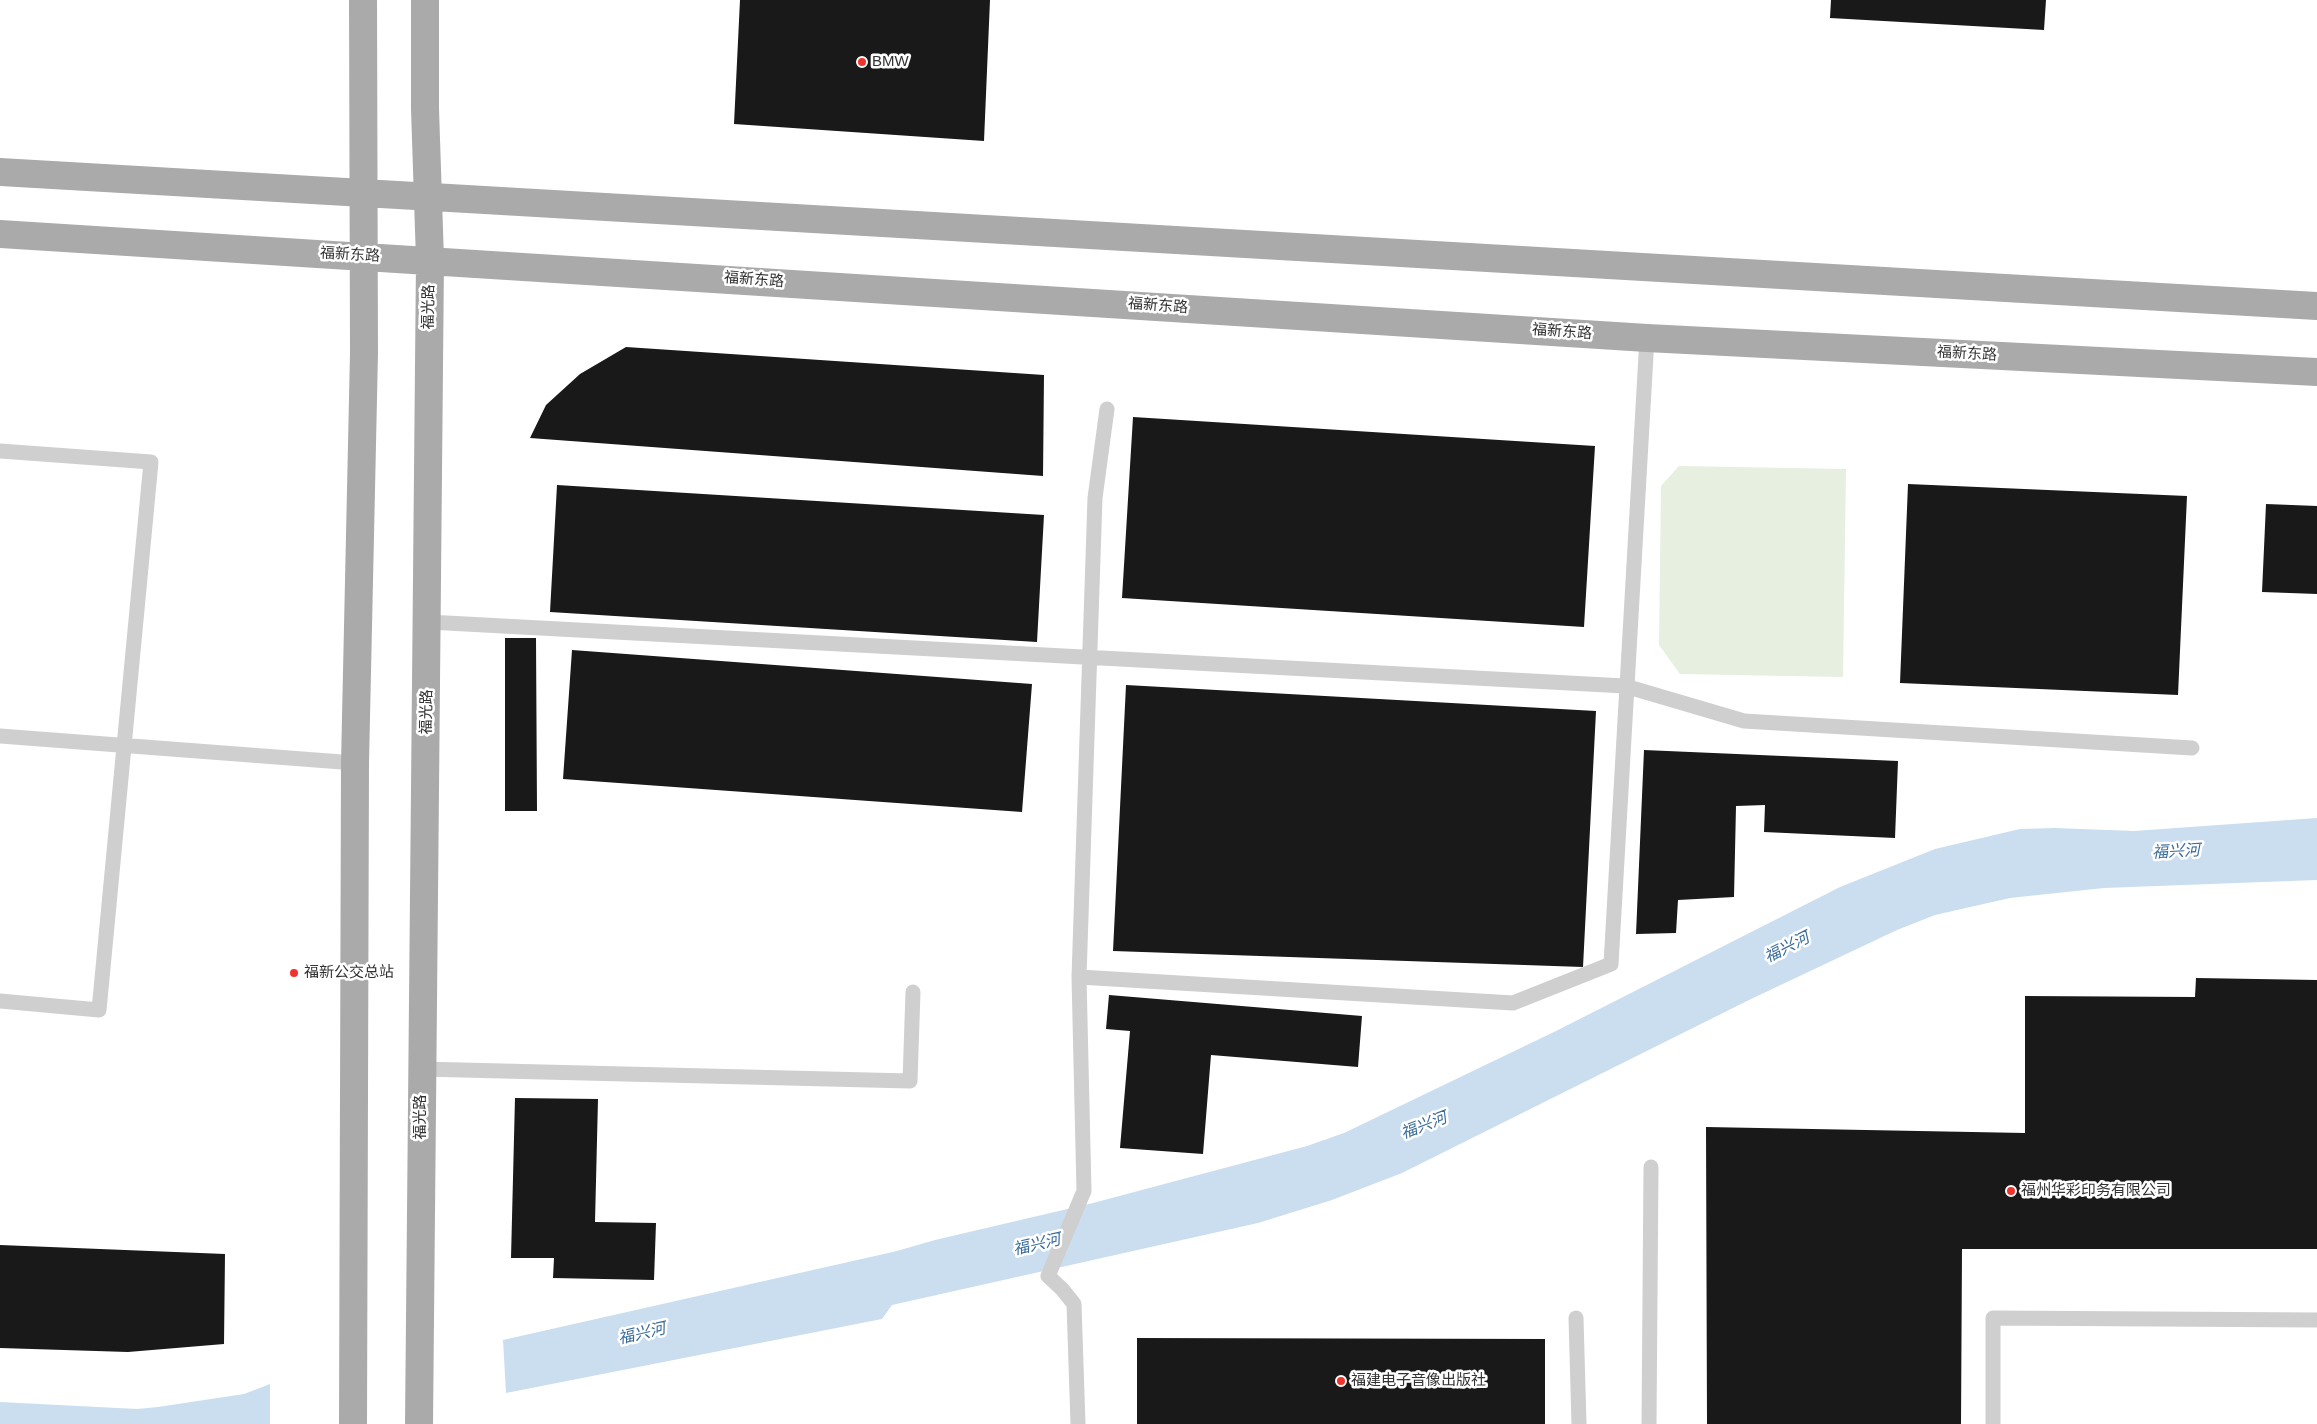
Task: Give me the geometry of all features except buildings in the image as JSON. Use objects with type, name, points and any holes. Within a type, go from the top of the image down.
[{"type":"main road","points":[[353,1424],[355,763],[365,256],[363,0]]},
{"type":"main road","name":"福光路","points":[[419,1424],[430,260],[425,109],[425,0]]},
{"type":"main road","points":[[0,172],[2317,306]]},
{"type":"main road","name":"福新东路","points":[[0,234],[1647,338],[2317,372]]},
{"type":"lane","points":[[1079,977],[1513,1003],[1611,964],[1625,686],[1647,338]]},
{"type":"lane","points":[[1078,1424],[1074,1304],[1048,1276],[1084,1191],[1079,977],[1096,498],[1107,409]]},
{"type":"lane","points":[[0,451],[151,462],[126,746],[99,1010],[0,1001]]},
{"type":"lane","points":[[428,622],[1625,686],[1744,720],[2192,748]]},
{"type":"lane","points":[[0,736],[355,763]]},
{"type":"lane","points":[[422,1069],[910,1081],[913,992]]},
{"type":"lane","points":[[1649,1424],[1651,1167]]},
{"type":"lane","points":[[1576,1318],[1579,1424]]},
{"type":"lane","points":[[1993,1424],[1993,1318],[2317,1320]]},
{"type":"green space","points":[[1679,466],[1846,469],[1843,677],[1680,674],[1659,645],[1661,486]]},
{"type":"water","name":"福兴河","points":[[2317,818],[2317,880],[2104,888],[2010,898],[1935,915],[1897,930],[1749,1000],[1402,1173],[1332,1200],[1258,1223],[892,1305],[882,1319],[506,1393],[503,1340],[897,1251],[935,1240],[1093,1203],[1307,1146],[1344,1133],[1556,1031],[1840,887],[1935,849],[2020,829],[2055,828],[2134,831]]},
{"type":"water","points":[[270,1384],[270,1424],[0,1424],[0,1402],[137,1409],[244,1394]]},
{"type":"place","name":"BMW","points":[[862,62]]},
{"type":"place","name":"福新公交总站","points":[[294,973]]},
{"type":"place","name":"福州华彩印务有限公司","points":[[2011,1191]]},
{"type":"place","name":"福建电子音像出版社","points":[[1341,1381]]}]
